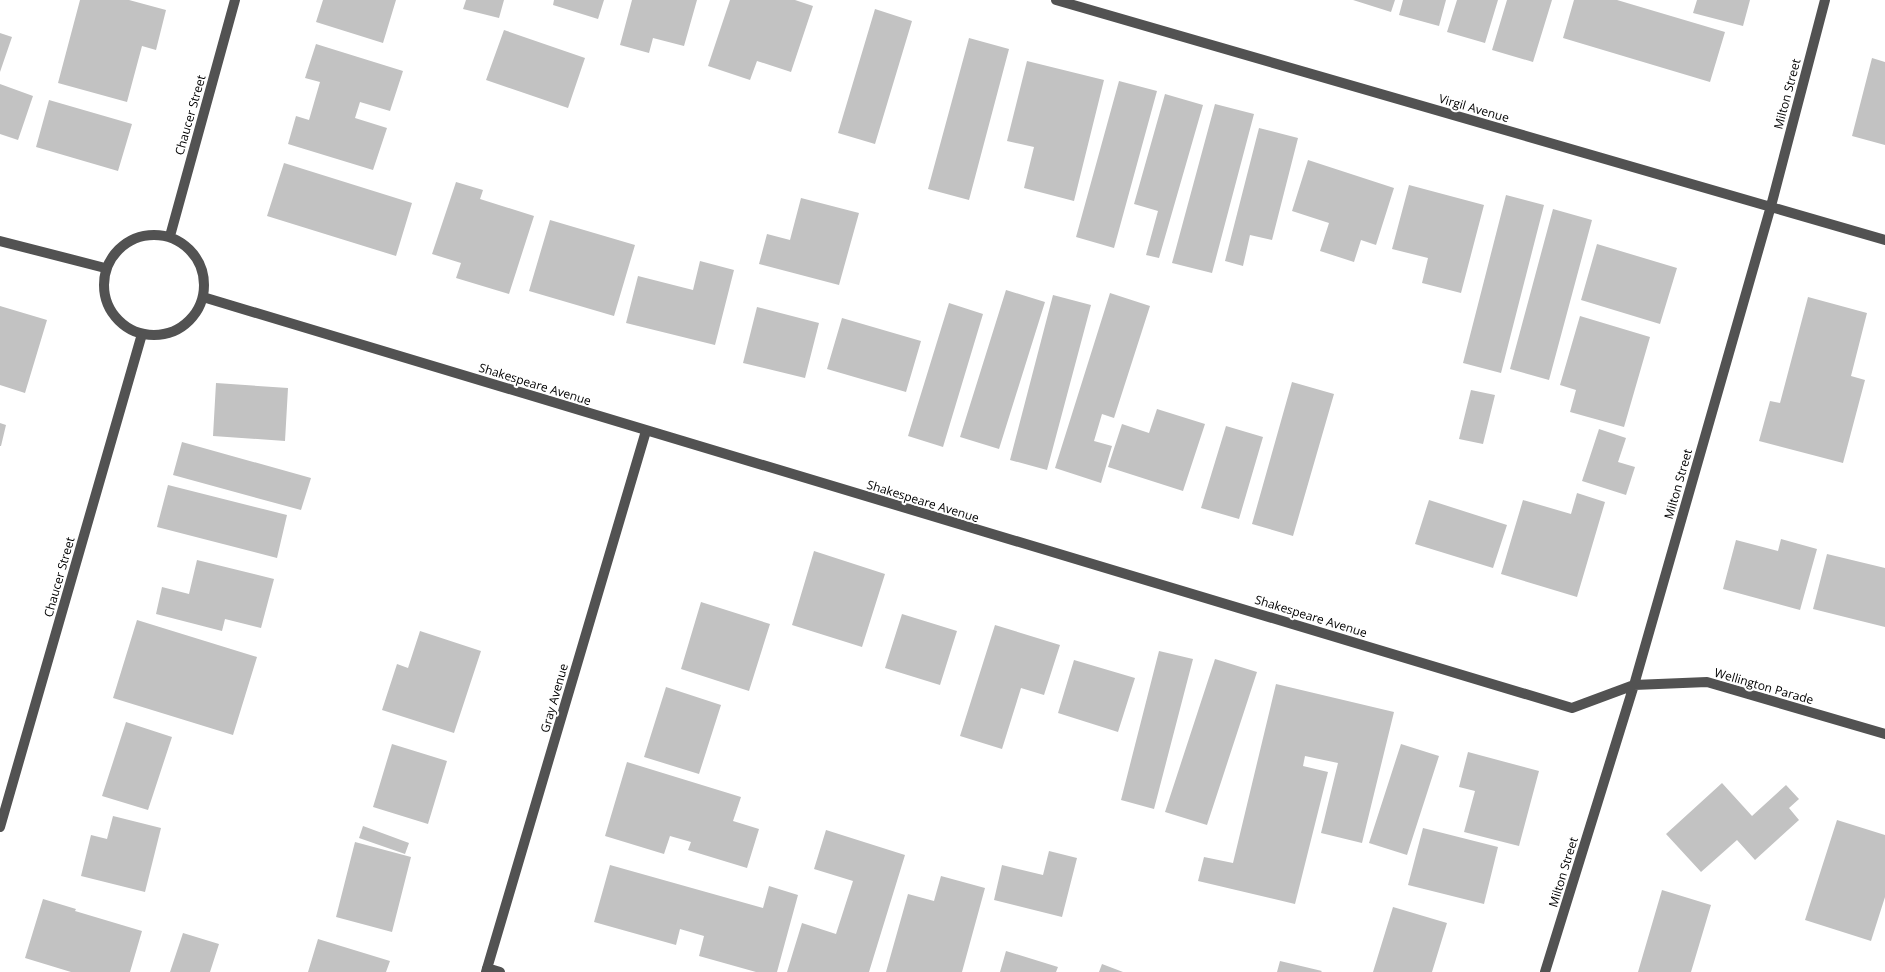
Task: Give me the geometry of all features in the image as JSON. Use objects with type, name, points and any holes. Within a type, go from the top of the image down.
[{"type":"street","name":"Chaucer Street","points":[[170,236],[235,0]]},
{"type":"street","name":"Virgil Avenue","points":[[1056,0],[1885,240]]},
{"type":"street","name":"Milton Street","points":[[1545,972],[1634,685],[1771,206],[1825,0]]},
{"type":"street","points":[[144,235],[170,236],[191,250],[204,272],[203,297],[191,320],[169,333],[142,334],[118,321],[104,296],[105,268],[120,246],[144,235]]},
{"type":"street","points":[[0,241],[105,268]]},
{"type":"street","name":"Shakespeare Avenue","points":[[203,297],[1572,708],[1634,685]]},
{"type":"street","name":"Chaucer Street","points":[[0,827],[142,334]]},
{"type":"street","name":"Gray Avenue","points":[[487,970],[646,431]]},
{"type":"street","name":"Wellington Parade","points":[[1634,685],[1707,682],[1885,734]]},
{"type":"street","points":[[487,970],[500,972]]},
{"type":"building","points":[[80,0],[129,0],[166,10],[156,50],[142,46],[127,102],[58,83]]},
{"type":"building","points":[[323,0],[396,0],[383,43],[316,22]]},
{"type":"building","points":[[466,0],[504,0],[499,18],[463,9]]},
{"type":"building","points":[[554,0],[604,0],[598,19],[553,5]]},
{"type":"building","points":[[632,0],[697,0],[684,46],[653,38],[649,53],[620,45]]},
{"type":"building","points":[[730,0],[795,0],[813,6],[791,72],[757,61],[750,80],[708,66]]},
{"type":"building","points":[[1353,0],[1395,0],[1391,12]]},
{"type":"building","points":[[1403,0],[1446,0],[1439,26],[1399,15]]},
{"type":"building","points":[[1457,0],[1498,0],[1485,43],[1447,32]]},
{"type":"building","points":[[1507,0],[1552,0],[1533,62],[1492,50]]},
{"type":"building","points":[[1574,0],[1617,0],[1725,32],[1710,82],[1563,38]]},
{"type":"building","points":[[1697,0],[1750,0],[1743,26],[1693,13]]},
{"type":"building","points":[[875,9],[912,21],[875,144],[838,133]]},
{"type":"building","points":[[504,30],[585,58],[568,108],[486,80]]},
{"type":"building","points":[[0,33],[12,37],[0,72]]},
{"type":"building","points":[[969,38],[1009,49],[969,200],[928,189]]},
{"type":"building","points":[[316,44],[403,71],[390,111],[360,102],[355,118],[387,128],[373,170],[288,144],[296,116],[309,120],[320,82],[305,78]]},
{"type":"building","points":[[1872,58],[1885,62],[1885,145],[1852,136]]},
{"type":"building","points":[[1027,61],[1104,80],[1074,201],[1024,188],[1034,147],[1007,141]]},
{"type":"building","points":[[1119,81],[1157,91],[1114,248],[1076,237]]},
{"type":"building","points":[[0,84],[33,96],[18,140],[0,134]]},
{"type":"building","points":[[1165,94],[1203,105],[1159,258],[1146,255],[1158,211],[1134,204]]},
{"type":"building","points":[[49,100],[132,124],[118,171],[36,147]]},
{"type":"building","points":[[1215,104],[1254,114],[1212,273],[1172,263]]},
{"type":"building","points":[[1259,128],[1298,138],[1272,240],[1250,235],[1243,266],[1225,261]]},
{"type":"building","points":[[1308,160],[1394,188],[1376,245],[1361,240],[1354,262],[1320,251],[1329,223],[1292,211]]},
{"type":"building","points":[[284,163],[412,203],[396,256],[267,216]]},
{"type":"building","points":[[456,182],[483,190],[480,199],[534,216],[509,294],[456,278],[461,263],[432,254]]},
{"type":"building","points":[[1409,185],[1484,205],[1461,293],[1422,283],[1428,258],[1392,249]]},
{"type":"building","points":[[1506,195],[1544,205],[1501,373],[1463,363]]},
{"type":"building","points":[[801,198],[859,213],[839,285],[759,264],[767,234],[790,240]]},
{"type":"building","points":[[1553,209],[1592,220],[1549,380],[1510,369]]},
{"type":"building","points":[[550,220],[635,245],[614,316],[529,291]]},
{"type":"building","points":[[1597,244],[1677,268],[1660,324],[1581,300]]},
{"type":"building","points":[[700,261],[734,270],[715,345],[626,323],[638,276],[693,290]]},
{"type":"building","points":[[1006,290],[1045,302],[999,449],[960,437]]},
{"type":"building","points":[[1110,293],[1150,306],[1114,418],[1102,414],[1094,441],[1112,446],[1101,483],[1055,468]]},
{"type":"building","points":[[1053,295],[1091,305],[1047,470],[1010,460]]},
{"type":"building","points":[[1808,297],[1867,313],[1851,376],[1865,380],[1843,463],[1759,441],[1770,401],[1780,403]]},
{"type":"building","points":[[949,303],[983,314],[943,447],[908,436]]},
{"type":"building","points":[[0,306],[47,320],[25,393],[0,385]]},
{"type":"building","points":[[757,307],[819,323],[805,378],[743,363]]},
{"type":"building","points":[[1580,316],[1650,337],[1624,427],[1570,412],[1576,390],[1560,385]]},
{"type":"building","points":[[842,318],[921,341],[906,392],[827,369]]},
{"type":"building","points":[[1292,382],[1334,394],[1293,536],[1252,524]]},
{"type":"building","points":[[216,383],[288,388],[285,441],[213,436]]},
{"type":"building","points":[[1471,390],[1495,395],[1483,444],[1459,439]]},
{"type":"building","points":[[1157,409],[1205,424],[1183,491],[1108,467],[1122,424],[1149,433]]},
{"type":"building","points":[[0,423],[6,425],[1,446],[0,446]]},
{"type":"building","points":[[1226,426],[1263,437],[1239,519],[1201,508]]},
{"type":"building","points":[[1599,429],[1626,438],[1618,462],[1635,467],[1626,495],[1582,481]]},
{"type":"building","points":[[182,442],[311,478],[301,510],[173,475]]},
{"type":"building","points":[[168,485],[287,515],[277,558],[157,527]]},
{"type":"building","points":[[1577,493],[1605,502],[1577,597],[1501,574],[1523,500],[1571,514]]},
{"type":"building","points":[[1429,500],[1507,525],[1493,568],[1415,544]]},
{"type":"building","points":[[1781,539],[1817,549],[1800,610],[1723,589],[1736,540],[1778,551]]},
{"type":"building","points":[[814,551],[885,574],[862,647],[792,625]]},
{"type":"building","points":[[1827,554],[1885,568],[1885,627],[1813,609]]},
{"type":"building","points":[[197,560],[274,579],[261,628],[225,619],[222,631],[156,614],[162,587],[189,594]]},
{"type":"building","points":[[701,602],[770,624],[749,691],[681,669]]},
{"type":"building","points":[[902,614],[957,631],[940,685],[885,668]]},
{"type":"building","points":[[137,620],[257,657],[233,735],[113,698]]},
{"type":"building","points":[[995,625],[1060,645],[1044,695],[1021,688],[1002,749],[960,736]]},
{"type":"building","points":[[420,631],[481,651],[454,733],[382,710],[397,664],[408,668]]},
{"type":"building","points":[[1159,651],[1193,659],[1154,809],[1121,800]]},
{"type":"building","points":[[1215,659],[1257,672],[1207,825],[1165,812]]},
{"type":"building","points":[[1074,660],[1135,678],[1118,732],[1058,713]]},
{"type":"building","points":[[1276,684],[1394,712],[1362,843],[1321,833],[1338,763],[1305,756],[1303,766],[1328,772],[1295,904],[1198,881],[1204,857],[1233,863]]},
{"type":"building","points":[[666,687],[721,705],[699,774],[644,757]]},
{"type":"building","points":[[126,722],[172,737],[148,810],[102,796]]},
{"type":"building","points":[[392,744],[447,761],[428,824],[373,807]]},
{"type":"building","points":[[1401,744],[1439,756],[1407,855],[1369,843]]},
{"type":"building","points":[[1468,752],[1539,771],[1519,846],[1464,832],[1475,791],[1459,787]]},
{"type":"building","points":[[627,762],[741,797],[733,821],[759,829],[747,868],[688,850],[691,842],[670,836],[664,854],[605,836]]},
{"type":"building","points":[[1722,783],[1752,816],[1786,785],[1799,799],[1789,808],[1799,820],[1755,860],[1737,840],[1701,872],[1666,834]]},
{"type":"building","points":[[113,816],[161,828],[145,892],[81,876],[91,835],[107,839]]},
{"type":"building","points":[[1837,820],[1885,835],[1885,897],[1871,941],[1805,920]]},
{"type":"building","points":[[363,826],[409,843],[405,854],[359,838]]},
{"type":"building","points":[[1423,828],[1498,847],[1484,904],[1408,885]]},
{"type":"building","points":[[826,830],[905,855],[869,972],[787,972],[802,923],[836,934],[853,881],[814,869]]},
{"type":"building","points":[[355,842],[411,857],[392,932],[336,917]]},
{"type":"building","points":[[1049,851],[1077,858],[1062,917],[994,900],[1002,865],[1043,875]]},
{"type":"building","points":[[610,865],[763,908],[769,886],[798,895],[777,972],[756,972],[699,956],[704,936],[680,929],[676,945],[594,922]]},
{"type":"building","points":[[941,876],[985,888],[962,972],[886,972],[908,894],[934,901]]},
{"type":"building","points":[[1662,890],[1711,905],[1691,972],[1638,972]]},
{"type":"building","points":[[43,899],[76,909],[75,911],[142,931],[130,972],[71,972],[25,958]]},
{"type":"building","points":[[1393,907],[1447,923],[1432,972],[1373,972]]},
{"type":"building","points":[[183,933],[219,944],[210,972],[170,972]]},
{"type":"building","points":[[318,939],[390,961],[386,972],[308,972]]},
{"type":"building","points":[[1006,951],[1058,967],[1056,972],[1000,972]]},
{"type":"building","points":[[1280,961],[1322,971],[1277,972]]},
{"type":"building","points":[[1102,964],[1123,972],[1099,972]]}]
